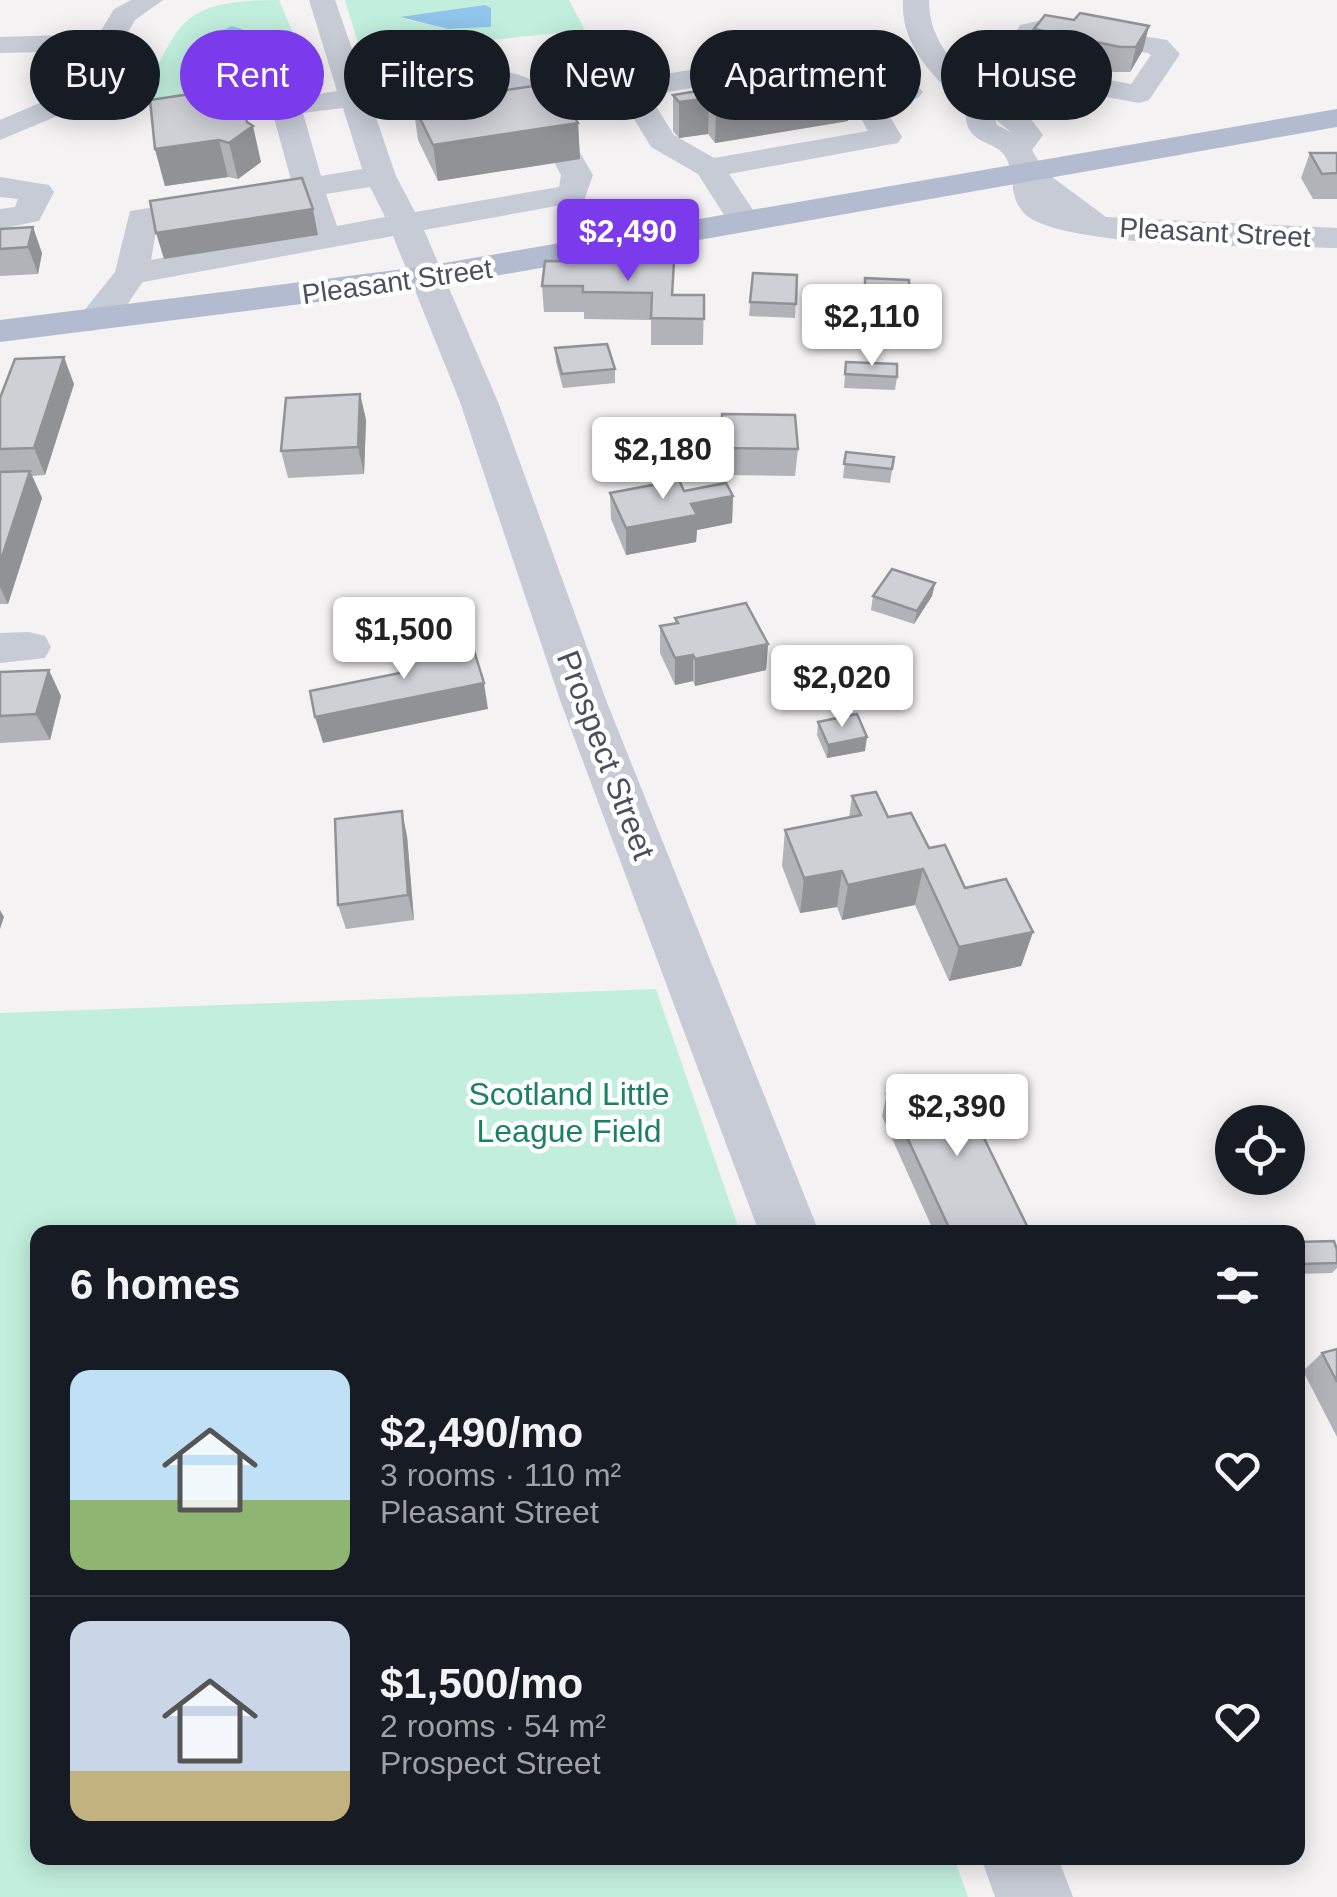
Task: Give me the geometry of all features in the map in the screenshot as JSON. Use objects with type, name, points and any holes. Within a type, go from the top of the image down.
[{"type":"main road","points":[[1022,160],[1337,118]]},
{"type":"main road","name":"Pleasant Street","points":[[0,331],[427,277],[745,222],[1022,160]]},
{"type":"street","points":[[114,30],[124,15],[150,0]]},
{"type":"street","name":"Prospect Street","points":[[322,0],[344,67]]},
{"type":"street","points":[[916,0],[914,14],[932,56],[941,66]]},
{"type":"street","points":[[48,30],[56,14]]},
{"type":"street","points":[[1030,31],[1061,31],[1158,46],[1166,54],[1139,94],[1034,72],[1015,56],[1030,31]]},
{"type":"street","points":[[0,44],[30,44]]},
{"type":"street","points":[[324,238],[286,107],[344,96]]},
{"type":"street","points":[[0,130],[30,117]]},
{"type":"street","name":"Prospect Street","points":[[362,120],[380,176],[406,226],[479,402],[583,700],[786,1225]]},
{"type":"street","points":[[132,274],[573,194],[578,185],[577,175],[547,120]]},
{"type":"street","points":[[649,120],[662,141],[709,168],[745,222]]},
{"type":"street","points":[[709,168],[887,136],[877,120]]},
{"type":"street","points":[[1015,120],[1028,135],[1022,160]]},
{"type":"street","name":"Pleasant Street","points":[[1022,160],[1026,198],[1032,207],[1052,218],[1092,226],[1181,233],[1337,238]]},
{"type":"street","points":[[93,322],[132,274],[142,218],[263,200],[380,176]]},
{"type":"street","points":[[0,188],[38,192],[27,214],[0,219]]},
{"type":"street","points":[[1023,1865],[1034,1897]]},
{"type":"green space","points":[[279,0],[292,30],[180,30],[180,100],[160,103],[160,62],[174,36],[186,22],[220,5]]},
{"type":"green space","points":[[345,0],[569,0],[585,30],[530,30],[530,36],[510,38],[510,30],[354,30]],"holes":[[[485,5],[491,8],[491,27],[448,29],[401,18]]]},
{"type":"green space","name":"Scotland Little League Field","points":[[656,989],[738,1225],[30,1225],[30,1865],[957,1865],[968,1897],[0,1897],[0,1013]]},
{"type":"water","points":[[485,5],[491,8],[491,27],[448,29],[400,17]]},
{"type":"building","points":[[1080,13],[1149,26],[1136,47],[1112,45],[1112,30],[1034,29],[1045,15],[1074,20]]},
{"type":"building","points":[[530,86],[530,120],[578,123],[433,145],[421,120],[510,120],[510,89]]},
{"type":"building","points":[[690,92],[690,101],[679,102],[673,95]]},
{"type":"building","points":[[180,96],[180,120],[246,120],[253,126],[229,143],[219,140],[155,149],[152,120],[160,120],[160,99]]},
{"type":"building","points":[[1310,153],[1337,153],[1337,173],[1322,174]]},
{"type":"building","points":[[302,178],[313,209],[156,233],[150,201]]},
{"type":"building","points":[[33,227],[28,247],[0,249],[0,229]]},
{"type":"building","points":[[545,261],[674,262],[672,295],[704,295],[704,319],[651,318],[652,293],[583,292],[583,286],[542,286]]},
{"type":"building","points":[[753,273],[797,275],[796,304],[750,302]]},
{"type":"building","points":[[865,278],[909,280],[910,305],[865,303]]},
{"type":"building","points":[[607,344],[615,369],[562,374],[555,348]]},
{"type":"building","points":[[64,357],[34,448],[0,449],[0,398],[15,359]]},
{"type":"building","points":[[846,362],[897,364],[897,377],[845,374]]},
{"type":"building","points":[[360,394],[358,447],[281,451],[286,398]]},
{"type":"building","points":[[722,414],[795,415],[798,449],[722,448]]},
{"type":"building","points":[[846,452],[894,457],[892,469],[844,464]]},
{"type":"building","points":[[30,471],[0,563],[0,472]]},
{"type":"building","points":[[679,480],[684,491],[726,483],[733,496],[691,504],[697,515],[626,528],[610,493]]},
{"type":"building","points":[[892,569],[935,583],[917,611],[873,596]]},
{"type":"building","points":[[746,603],[768,644],[695,659],[693,655],[675,658],[660,626],[678,623],[675,618]]},
{"type":"building","points":[[472,644],[484,683],[315,717],[310,691],[400,673],[397,659]]},
{"type":"building","points":[[49,670],[36,714],[0,716],[0,672]]},
{"type":"building","points":[[857,714],[867,737],[828,745],[818,722]]},
{"type":"building","points":[[876,792],[888,817],[911,813],[929,848],[945,845],[965,888],[1006,879],[1033,932],[959,947],[923,869],[848,885],[842,871],[804,878],[785,830],[861,815],[852,796]]},
{"type":"building","points":[[402,811],[408,895],[338,905],[335,819]]},
{"type":"building","points":[[954,1077],[1027,1225],[948,1225],[887,1094]]},
{"type":"building","points":[[1334,1241],[1337,1263],[1305,1264],[1305,1242]]},
{"type":"building","points":[[1337,1349],[1337,1382],[1322,1353]]}]
